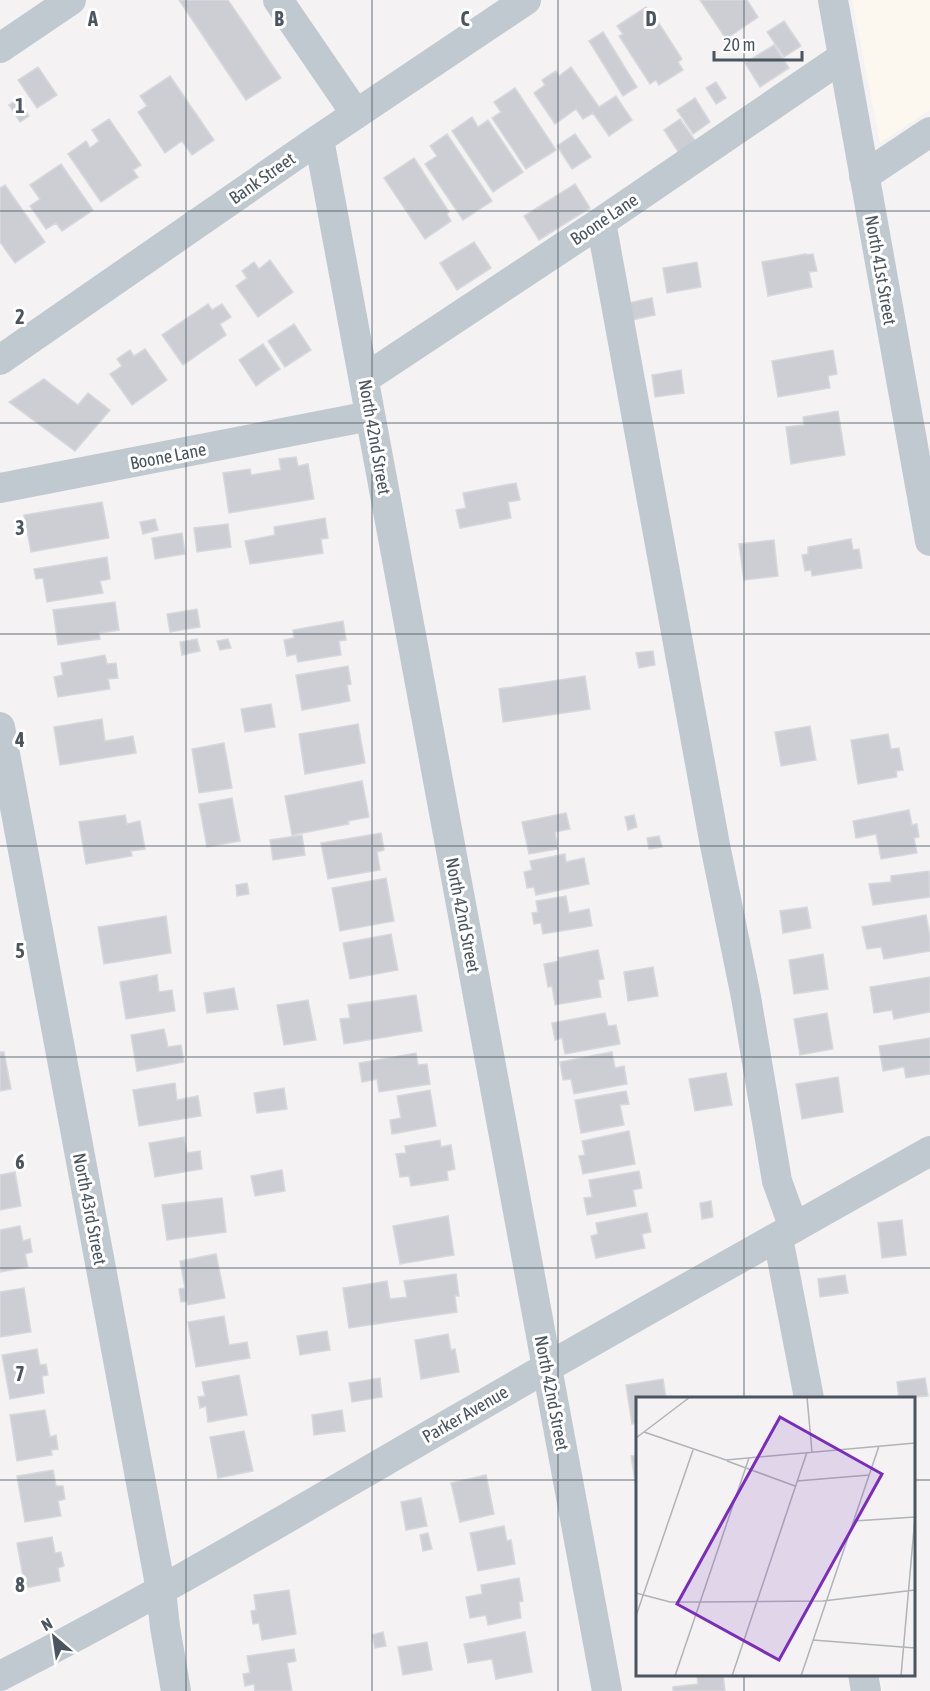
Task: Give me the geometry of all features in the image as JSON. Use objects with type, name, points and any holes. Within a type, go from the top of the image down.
[{"type":"street","points":[[0,48],[71,0]]},
{"type":"street","points":[[278,0],[356,114]]},
{"type":"street","name":"Bank Street","points":[[0,360],[319,139],[526,0]]},
{"type":"street","name":"North 41st Street","points":[[833,0],[864,176],[921,434],[930,541]]},
{"type":"street","name":"Boone Lane","points":[[364,379],[601,222],[843,57]]},
{"type":"street","points":[[864,176],[930,132]]},
{"type":"street","name":"North 42nd Street","points":[[319,139],[607,1691]]},
{"type":"street","points":[[601,222],[713,833],[746,997],[786,1233],[809,1397]]},
{"type":"street","name":"Boone Lane","points":[[0,488],[370,416]]},
{"type":"street","name":"North 43rd Street","points":[[0,727],[161,1590],[176,1691]]},
{"type":"street","name":"Parker Avenue","points":[[0,1676],[161,1590],[547,1367],[930,1151]]},
{"type":"street","points":[[863,1676],[866,1691]]},
{"type":"shaded area","points":[[852,0],[930,0],[930,110],[880,143]]},
{"type":"building","points":[[179,0],[228,0],[281,78],[246,100]]},
{"type":"building","points":[[700,0],[747,0],[758,17],[726,39]]},
{"type":"building","points":[[646,7],[682,59],[678,62],[683,70],[659,85],[656,80],[650,84],[619,36],[623,34],[617,26]]},
{"type":"building","points":[[784,21],[801,46],[784,57],[767,32]]},
{"type":"building","points":[[603,32],[637,87],[623,96],[589,41]]},
{"type":"building","points":[[774,45],[789,68],[760,87],[745,63]]},
{"type":"building","points":[[38,67],[57,95],[37,108],[18,80]]},
{"type":"building","points":[[571,67],[599,107],[616,96],[632,120],[609,136],[593,113],[583,119],[576,109],[555,124],[534,93],[545,85],[542,80],[556,71],[559,76]]},
{"type":"building","points":[[170,76],[214,140],[192,155],[182,141],[165,153],[138,112],[147,106],[140,96]]},
{"type":"building","points":[[716,82],[726,98],[716,104],[706,88]]},
{"type":"building","points":[[515,88],[556,150],[526,169],[492,118],[501,112],[494,102]]},
{"type":"building","points":[[695,98],[710,122],[693,134],[677,110]]},
{"type":"building","points":[[18,99],[29,116],[20,122],[9,105]]},
{"type":"building","points":[[472,117],[478,127],[488,120],[523,172],[493,192],[452,131]]},
{"type":"building","points":[[109,119],[141,165],[133,170],[138,177],[101,202],[68,154],[86,141],[90,148],[99,141],[92,130]]},
{"type":"building","points":[[680,119],[696,142],[679,153],[664,130]]},
{"type":"building","points":[[447,134],[492,201],[463,220],[425,164],[437,156],[430,146]]},
{"type":"building","points":[[575,134],[591,157],[572,169],[557,146]]},
{"type":"building","points":[[414,158],[449,212],[447,214],[451,221],[425,239],[384,178]]},
{"type":"building","points":[[61,164],[93,210],[62,231],[56,223],[46,229],[30,206],[40,199],[30,185]]},
{"type":"building","points":[[575,184],[590,208],[539,240],[524,216]]},
{"type":"building","points":[[5,185],[45,242],[15,263],[0,242],[0,188]]},
{"type":"building","points":[[474,242],[491,268],[457,290],[440,263]]},
{"type":"building","points":[[813,254],[817,271],[809,272],[812,287],[768,296],[762,262]]},
{"type":"building","points":[[270,260],[293,292],[258,317],[236,286],[247,278],[242,271],[254,262],[259,269]]},
{"type":"building","points":[[697,262],[701,287],[667,293],[663,268]]},
{"type":"building","points":[[652,298],[655,315],[632,320],[628,303]]},
{"type":"building","points":[[208,304],[212,310],[222,304],[231,317],[220,324],[226,335],[183,365],[162,335]]},
{"type":"building","points":[[294,324],[311,350],[285,367],[268,341]]},
{"type":"building","points":[[263,344],[280,369],[256,386],[239,360]]},
{"type":"building","points":[[145,349],[167,380],[132,405],[110,374],[122,366],[117,359],[124,354],[130,350],[134,356]]},
{"type":"building","points":[[833,350],[837,374],[828,376],[830,388],[778,397],[772,361]]},
{"type":"building","points":[[681,370],[684,393],[655,397],[652,375]]},
{"type":"building","points":[[44,379],[78,405],[88,393],[110,410],[75,451],[9,402]]},
{"type":"building","points":[[838,411],[845,455],[791,464],[786,427],[804,425],[803,417]]},
{"type":"building","points":[[296,457],[298,466],[308,464],[314,499],[229,513],[223,473],[250,469],[251,475],[281,470],[279,459]]},
{"type":"building","points":[[516,483],[520,500],[508,502],[511,518],[460,528],[456,510],[466,508],[463,493]]},
{"type":"building","points":[[102,502],[109,538],[31,552],[24,515]]},
{"type":"building","points":[[325,518],[328,538],[321,539],[323,553],[250,564],[245,541],[275,535],[274,527]]},
{"type":"building","points":[[155,519],[158,530],[143,534],[140,522]]},
{"type":"building","points":[[228,524],[231,547],[197,552],[194,528]]},
{"type":"building","points":[[182,533],[185,554],[155,559],[152,538]]},
{"type":"building","points":[[851,539],[853,550],[859,549],[862,568],[812,576],[811,570],[805,571],[802,555],[808,554],[808,547]]},
{"type":"building","points":[[774,540],[778,576],[744,580],[739,544]]},
{"type":"building","points":[[107,557],[110,579],[100,581],[103,593],[47,602],[43,578],[36,579],[34,569]]},
{"type":"building","points":[[115,602],[119,630],[99,633],[100,639],[58,645],[53,610]]},
{"type":"building","points":[[197,609],[200,627],[170,632],[167,614]]},
{"type":"building","points":[[343,621],[346,640],[339,641],[341,655],[298,662],[296,654],[287,656],[284,640],[294,638],[293,630]]},
{"type":"building","points":[[197,639],[200,651],[182,655],[180,642]]},
{"type":"building","points":[[228,639],[231,648],[220,650],[217,641]]},
{"type":"building","points":[[653,651],[655,665],[639,668],[636,653]]},
{"type":"building","points":[[105,655],[107,664],[116,663],[118,678],[108,679],[110,689],[58,697],[54,677],[63,675],[61,663]]},
{"type":"building","points":[[348,666],[351,684],[347,685],[350,701],[302,710],[296,675]]},
{"type":"building","points":[[585,676],[590,709],[503,722],[499,689]]},
{"type":"building","points":[[271,704],[275,727],[245,732],[241,709]]},
{"type":"building","points":[[102,719],[105,741],[133,736],[136,753],[60,765],[54,727]]},
{"type":"building","points":[[358,724],[365,763],[305,774],[299,734]]},
{"type":"building","points":[[810,726],[816,760],[781,766],[775,732]]},
{"type":"building","points":[[888,734],[891,749],[899,748],[903,770],[896,771],[897,777],[858,784],[851,740]]},
{"type":"building","points":[[224,743],[232,788],[199,793],[192,749]]},
{"type":"building","points":[[362,781],[369,817],[348,821],[349,824],[292,835],[285,796]]},
{"type":"building","points":[[232,798],[240,841],[207,847],[199,804]]},
{"type":"building","points":[[909,810],[912,825],[917,824],[919,837],[914,838],[917,853],[881,859],[876,834],[856,838],[853,821]]},
{"type":"building","points":[[566,813],[570,829],[555,832],[558,849],[529,854],[522,822]]},
{"type":"building","points":[[125,815],[127,824],[140,821],[145,849],[131,851],[132,856],[86,864],[79,822]]},
{"type":"building","points":[[634,815],[637,827],[628,830],[625,817]]},
{"type":"building","points":[[381,833],[384,850],[377,852],[380,870],[328,879],[321,843]]},
{"type":"building","points":[[302,835],[305,855],[273,860],[270,840]]},
{"type":"building","points":[[659,836],[662,847],[649,849],[647,838]]},
{"type":"building","points":[[565,854],[566,862],[584,858],[589,884],[536,895],[534,887],[527,888],[524,872],[532,870],[530,861]]},
{"type":"building","points":[[929,871],[930,897],[873,905],[869,884],[891,882],[891,876]]},
{"type":"building","points":[[386,878],[394,921],[340,931],[332,888]]},
{"type":"building","points":[[247,883],[249,894],[237,896],[236,885]]},
{"type":"building","points":[[566,896],[569,913],[589,909],[592,926],[543,934],[541,923],[534,924],[532,913],[538,912],[536,901]]},
{"type":"building","points":[[807,907],[811,928],[783,933],[780,911]]},
{"type":"building","points":[[926,915],[930,951],[884,959],[881,947],[867,949],[862,927]]},
{"type":"building","points":[[166,916],[171,953],[104,964],[98,927]]},
{"type":"building","points":[[391,934],[398,970],[350,979],[343,943]]},
{"type":"building","points":[[598,950],[604,979],[598,980],[601,997],[555,1005],[552,986],[548,987],[544,964],[559,961],[558,958]]},
{"type":"building","points":[[823,954],[828,989],[794,994],[789,960]]},
{"type":"building","points":[[653,967],[658,996],[628,1001],[624,972]]},
{"type":"building","points":[[157,975],[159,992],[172,990],[175,1011],[126,1019],[120,982]]},
{"type":"building","points":[[930,977],[930,1012],[894,1019],[892,1010],[874,1013],[870,987]]},
{"type":"building","points":[[234,988],[238,1009],[207,1013],[204,993]]},
{"type":"building","points":[[416,995],[422,1031],[344,1044],[340,1019],[350,1018],[348,1005]]},
{"type":"building","points":[[308,1000],[316,1040],[284,1045],[277,1005]]},
{"type":"building","points":[[605,1013],[608,1026],[616,1025],[620,1044],[565,1054],[562,1038],[555,1040],[552,1023]]},
{"type":"building","points":[[827,1013],[833,1049],[800,1055],[794,1019]]},
{"type":"building","points":[[164,1029],[168,1047],[181,1045],[184,1062],[137,1071],[131,1035]]},
{"type":"building","points":[[930,1038],[930,1074],[906,1078],[904,1067],[883,1071],[879,1046]]},
{"type":"building","points":[[0,1052],[4,1052],[11,1089],[0,1091]]},
{"type":"building","points":[[612,1052],[615,1068],[624,1066],[627,1084],[574,1094],[571,1079],[563,1080],[560,1062]]},
{"type":"building","points":[[416,1053],[418,1065],[427,1064],[430,1084],[379,1092],[377,1079],[362,1082],[359,1063]]},
{"type":"building","points":[[726,1073],[732,1105],[695,1111],[689,1079]]},
{"type":"building","points":[[838,1077],[843,1112],[802,1119],[796,1084]]},
{"type":"building","points":[[175,1083],[177,1100],[198,1096],[201,1116],[139,1126],[133,1090]]},
{"type":"building","points":[[284,1088],[287,1109],[257,1113],[254,1093]]},
{"type":"building","points":[[430,1090],[436,1126],[392,1134],[390,1120],[401,1118],[397,1096]]},
{"type":"building","points":[[626,1091],[629,1104],[620,1105],[624,1125],[581,1133],[575,1100]]},
{"type":"building","points":[[629,1131],[635,1164],[583,1174],[579,1156],[585,1155],[582,1141]]},
{"type":"building","points":[[184,1137],[187,1153],[200,1151],[202,1169],[155,1177],[149,1143]]},
{"type":"building","points":[[440,1140],[441,1147],[451,1145],[455,1169],[447,1171],[448,1180],[411,1186],[409,1176],[400,1177],[396,1154],[406,1153],[405,1146]]},
{"type":"building","points":[[282,1170],[285,1191],[255,1196],[251,1176]]},
{"type":"building","points":[[639,1171],[642,1188],[633,1190],[636,1206],[587,1215],[584,1198],[592,1197],[589,1180]]},
{"type":"building","points":[[15,1172],[21,1206],[0,1210],[0,1175]]},
{"type":"building","points":[[222,1198],[226,1232],[167,1240],[162,1205]]},
{"type":"building","points":[[711,1201],[713,1217],[702,1219],[700,1203]]},
{"type":"building","points":[[647,1213],[651,1232],[642,1234],[645,1248],[596,1258],[591,1236],[598,1234],[596,1223]]},
{"type":"building","points":[[448,1216],[454,1255],[400,1264],[393,1226]]},
{"type":"building","points":[[902,1220],[906,1255],[882,1258],[878,1223]]},
{"type":"building","points":[[20,1226],[23,1241],[30,1239],[32,1252],[25,1254],[28,1267],[0,1272],[0,1230]]},
{"type":"building","points":[[216,1254],[225,1298],[188,1305],[187,1301],[181,1302],[179,1289],[185,1288],[180,1261]]},
{"type":"building","points":[[456,1274],[459,1296],[455,1296],[457,1312],[349,1328],[343,1288],[387,1281],[390,1299],[407,1297],[404,1281]]},
{"type":"building","points":[[845,1275],[848,1293],[820,1297],[818,1279]]},
{"type":"building","points":[[24,1288],[31,1332],[0,1337],[0,1292]]},
{"type":"building","points":[[224,1316],[229,1345],[247,1342],[250,1358],[196,1367],[188,1322]]},
{"type":"building","points":[[327,1331],[330,1350],[300,1355],[297,1336]]},
{"type":"building","points":[[448,1334],[451,1350],[455,1349],[459,1372],[421,1379],[415,1340]]},
{"type":"building","points":[[37,1349],[40,1365],[46,1364],[48,1375],[42,1376],[44,1393],[10,1399],[2,1355]]},
{"type":"building","points":[[239,1375],[247,1415],[208,1422],[206,1406],[200,1408],[198,1397],[205,1396],[202,1382]]},
{"type":"building","points":[[380,1378],[382,1397],[352,1402],[349,1383]]},
{"type":"building","points":[[925,1378],[928,1396],[899,1397],[897,1382]]},
{"type":"building","points":[[663,1379],[666,1397],[636,1397],[636,1423],[632,1424],[626,1385]]},
{"type":"building","points":[[45,1410],[50,1437],[56,1435],[58,1449],[51,1450],[52,1455],[17,1461],[10,1415]]},
{"type":"building","points":[[342,1410],[345,1431],[314,1435],[312,1415]]},
{"type":"building","points":[[244,1431],[253,1471],[218,1478],[210,1437]]},
{"type":"building","points":[[636,1455],[636,1487],[631,1456]]},
{"type":"building","points":[[53,1470],[56,1486],[63,1486],[65,1499],[58,1501],[61,1516],[25,1522],[17,1476]]},
{"type":"building","points":[[486,1475],[494,1514],[460,1522],[451,1483]]},
{"type":"building","points":[[421,1498],[427,1526],[406,1530],[401,1502]]},
{"type":"building","points":[[504,1526],[507,1541],[511,1540],[515,1564],[478,1571],[470,1533]]},
{"type":"building","points":[[428,1533],[432,1549],[423,1551],[420,1535]]},
{"type":"building","points":[[52,1537],[55,1553],[61,1552],[64,1566],[58,1568],[60,1581],[25,1588],[17,1543]]},
{"type":"building","points":[[519,1578],[523,1601],[519,1602],[521,1618],[488,1625],[486,1615],[470,1618],[466,1597],[482,1594],[481,1585]]},
{"type":"building","points":[[289,1590],[296,1634],[262,1640],[259,1623],[253,1624],[251,1611],[256,1610],[254,1595]]},
{"type":"building","points":[[383,1632],[386,1646],[375,1648],[372,1635]]},
{"type":"building","points":[[525,1632],[532,1672],[496,1679],[492,1659],[468,1663],[464,1644]]},
{"type":"building","points":[[427,1642],[432,1670],[403,1675],[398,1647]]},
{"type":"building","points":[[294,1649],[296,1661],[287,1663],[292,1691],[255,1691],[254,1684],[245,1686],[243,1674],[250,1673],[247,1656]]},
{"type":"building","points":[[697,1676],[723,1676],[725,1691],[673,1691],[673,1687],[698,1684]]}]
